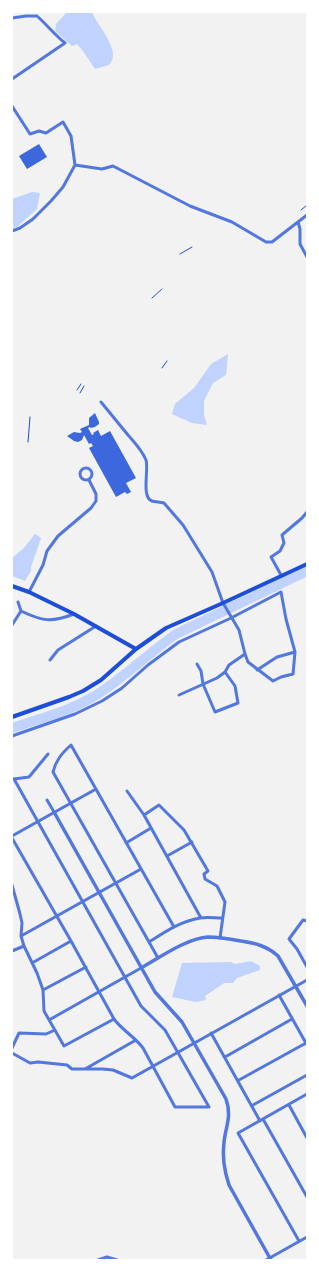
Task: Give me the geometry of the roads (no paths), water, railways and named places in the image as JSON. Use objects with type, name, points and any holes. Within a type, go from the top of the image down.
[{"type":"main road","points":[[12,718],[69,697],[101,680],[136,649],[166,628],[307,564]]},
{"type":"main road","points":[[12,586],[29,592],[74,614],[136,649]]},
{"type":"street","points":[[12,18],[37,16],[56,36],[65,43],[12,79]]},
{"type":"street","points":[[12,106],[30,134],[39,130],[46,133],[63,122],[71,136],[75,165],[63,187],[51,201],[33,219],[13,232]]},
{"type":"street","points":[[75,165],[102,168],[113,166],[190,206],[232,222],[266,242],[272,242],[307,215]]},
{"type":"street","points":[[298,222],[300,229],[300,244],[307,257]]},
{"type":"street","points":[[12,736],[75,714],[102,701],[122,688],[148,665],[180,642],[231,618],[281,592],[294,652],[293,674],[273,681],[248,662],[244,654],[239,630],[231,618],[223,603],[212,572],[183,524],[164,503],[151,501],[148,497],[146,490],[148,466],[145,458],[137,445],[101,402]]},
{"type":"street","points":[[88,468],[92,471],[92,476],[89,480],[85,480],[81,477],[80,473],[83,469],[88,468]]},
{"type":"street","points":[[29,592],[43,565],[47,551],[58,536],[91,508],[96,501],[96,494],[89,480]]},
{"type":"street","points":[[281,575],[271,557],[280,551],[284,543],[282,535],[307,512]]},
{"type":"street","points":[[18,602],[21,611],[35,618],[49,621],[74,614]]},
{"type":"street","points":[[12,625],[21,611]]},
{"type":"street","points":[[50,660],[58,650],[96,626]]},
{"type":"street","points":[[258,670],[277,657],[294,652]]},
{"type":"street","points":[[179,695],[217,678],[226,672],[229,665],[244,654]]},
{"type":"street","points":[[198,664],[201,671],[203,684],[215,712],[238,703],[235,686],[226,672]]},
{"type":"street","points":[[158,958],[53,772],[55,764],[62,753],[71,746],[174,927]]},
{"type":"street","points":[[48,754],[29,777],[13,779],[37,821],[82,902],[142,1006],[165,1030],[209,1107],[175,1107],[143,1048],[114,1019],[72,941],[12,837],[37,821],[96,789]]},
{"type":"street","points":[[127,791],[144,815],[202,918]]},
{"type":"street","points":[[47,800],[155,992],[182,1022],[224,1094],[229,1108],[229,1117],[224,1141],[224,1169],[229,1185],[270,1259]]},
{"type":"street","points":[[144,815],[159,805],[184,830],[192,842],[208,871],[204,874],[205,879],[217,886],[225,902],[220,938]]},
{"type":"street","points":[[126,842],[151,828]]},
{"type":"street","points":[[167,856],[192,842]]},
{"type":"street","points":[[12,847],[16,844]]},
{"type":"street","points":[[21,936],[141,869]]},
{"type":"street","points":[[12,885],[13,894],[22,923],[21,936],[43,990],[44,1010],[64,1046],[114,1019]]},
{"type":"street","points":[[149,942],[187,921],[202,918],[222,918]]},
{"type":"street","points":[[307,921],[303,920],[289,939],[297,949],[307,967]]},
{"type":"street","points":[[49,1020],[187,942],[207,937],[258,945],[271,950],[280,960],[307,1006]]},
{"type":"street","points":[[32,963],[72,941]]},
{"type":"street","points":[[12,951],[24,946]]},
{"type":"street","points":[[43,990],[86,967]]},
{"type":"street","points":[[12,1053],[30,1063],[38,1062],[67,1065],[72,1068],[113,1070],[132,1078],[307,980]]},
{"type":"street","points":[[238,1080],[306,1044],[279,995]]},
{"type":"street","points":[[225,1056],[292,1019]]},
{"type":"street","points":[[12,1048],[20,1033],[46,1034],[55,1030]]},
{"type":"street","points":[[211,1033],[307,1198]]},
{"type":"street","points":[[85,1069],[136,1040]]},
{"type":"street","points":[[253,1106],[307,1075]]},
{"type":"street","points":[[299,1241],[238,1133],[307,1094]]},
{"type":"street","points":[[289,1105],[307,1138]]},
{"type":"street","points":[[266,1260],[307,1237]]},
{"type":"street","points":[[98,1260],[107,1257],[117,1260]]},
{"type":"water","points":[[67,12],[92,12],[108,38],[111,46],[113,53],[109,65],[95,69],[77,44],[72,46],[55,31],[56,24]]},
{"type":"water","points":[[32,192],[40,193],[37,209],[17,227],[12,228],[12,199]]},
{"type":"water","points":[[228,354],[226,375],[213,383],[204,401],[204,415],[207,425],[192,423],[172,414],[175,404],[194,388],[211,364]]},
{"type":"water","points":[[35,534],[41,538],[31,571],[25,581],[12,576],[12,558],[23,549]]},
{"type":"water","points":[[251,961],[260,966],[260,970],[237,978],[233,983],[224,983],[205,996],[206,1000],[196,1002],[172,997],[182,963],[231,962],[235,964]]},
{"type":"waterway","points":[[12,728],[80,704],[101,692],[176,634],[307,571]]}]
